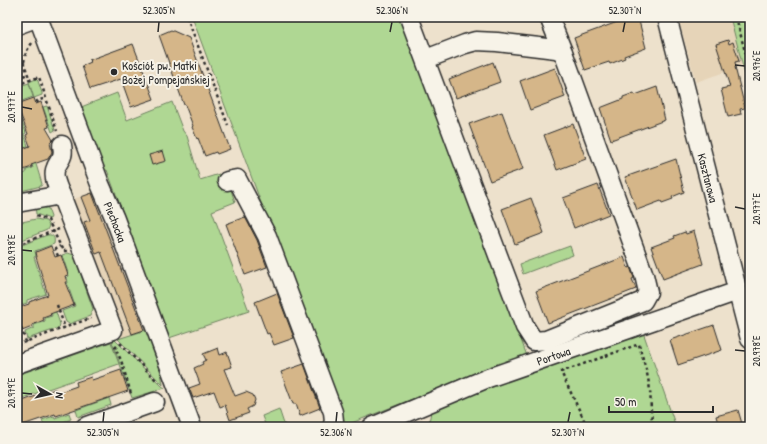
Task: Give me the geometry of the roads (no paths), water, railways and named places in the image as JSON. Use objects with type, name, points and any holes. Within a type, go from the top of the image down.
[{"type":"street","points":[[17,25],[38,17]]},
{"type":"street","name":"Piechocka","points":[[38,17],[192,427]]},
{"type":"street","points":[[410,17],[504,273],[525,327],[534,341],[546,340],[643,301],[648,292],[644,275],[549,17]]},
{"type":"street","name":"Kasztanowa","points":[[667,17],[750,339]]},
{"type":"street","points":[[426,59],[476,41],[556,49],[563,52]]},
{"type":"street","points":[[17,364],[113,330],[55,178],[55,169],[63,152],[62,146]]},
{"type":"street","points":[[228,181],[237,179],[268,236],[333,412],[334,421],[332,427]]},
{"type":"street","points":[[17,203],[61,195]]},
{"type":"street","name":"Portowa","points":[[372,427],[488,378],[738,291]]},
{"type":"street","points":[[85,427],[155,402]]},
{"type":"place","name":"Kościół pw. Matki Bożej Pompejańskiej","points":[[114,72]]}]
